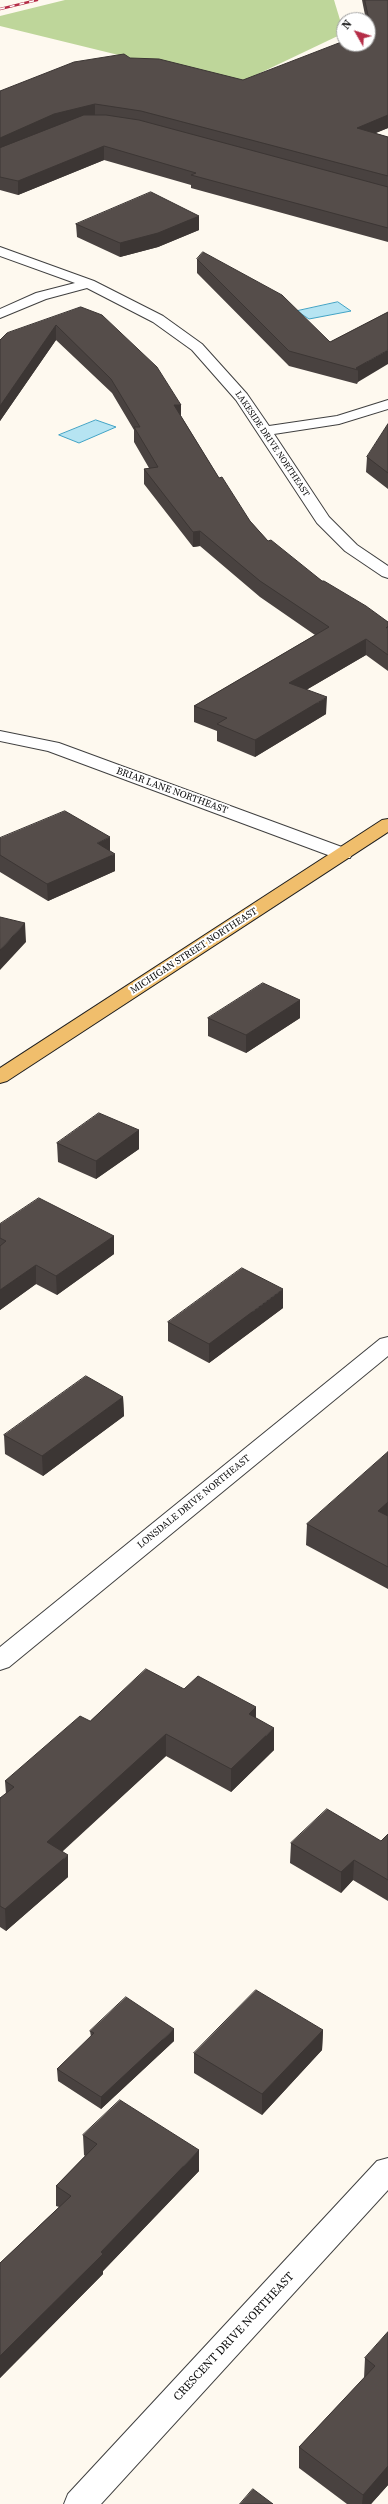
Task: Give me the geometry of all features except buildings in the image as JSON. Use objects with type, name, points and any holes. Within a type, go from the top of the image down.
[{"type":"main road","name":"MICHIGAN STREET NORTHEAST","points":[[0,1077],[388,824]]},
{"type":"street","name":"LAKESIDE DRIVE NORTHEAST","points":[[0,251],[89,284],[145,312],[197,347],[242,397],[323,520],[351,548],[388,573]]},
{"type":"street","points":[[0,314],[41,296],[89,284]]},
{"type":"street","points":[[265,431],[339,420],[388,404]]},
{"type":"street","name":"BRIAR LANE NORTHEAST","points":[[0,736],[53,747],[342,854]]},
{"type":"street","name":"LONSDALE DRIVE NORTHEAST","points":[[0,1660],[388,1344]]},
{"type":"street","name":"CRESCENT DRIVE NORTHEAST","points":[[80,2504],[388,2170]]},
{"type":"green space","points":[[65,0],[334,0],[338,12],[336,12],[336,37],[237,84],[0,26],[0,16]]},
{"type":"water","points":[[338,302],[351,311],[309,319],[297,311]]},
{"type":"water","points":[[96,420],[116,427],[79,443],[59,435]]},
{"type":"railway","points":[[0,9],[37,0]]}]
